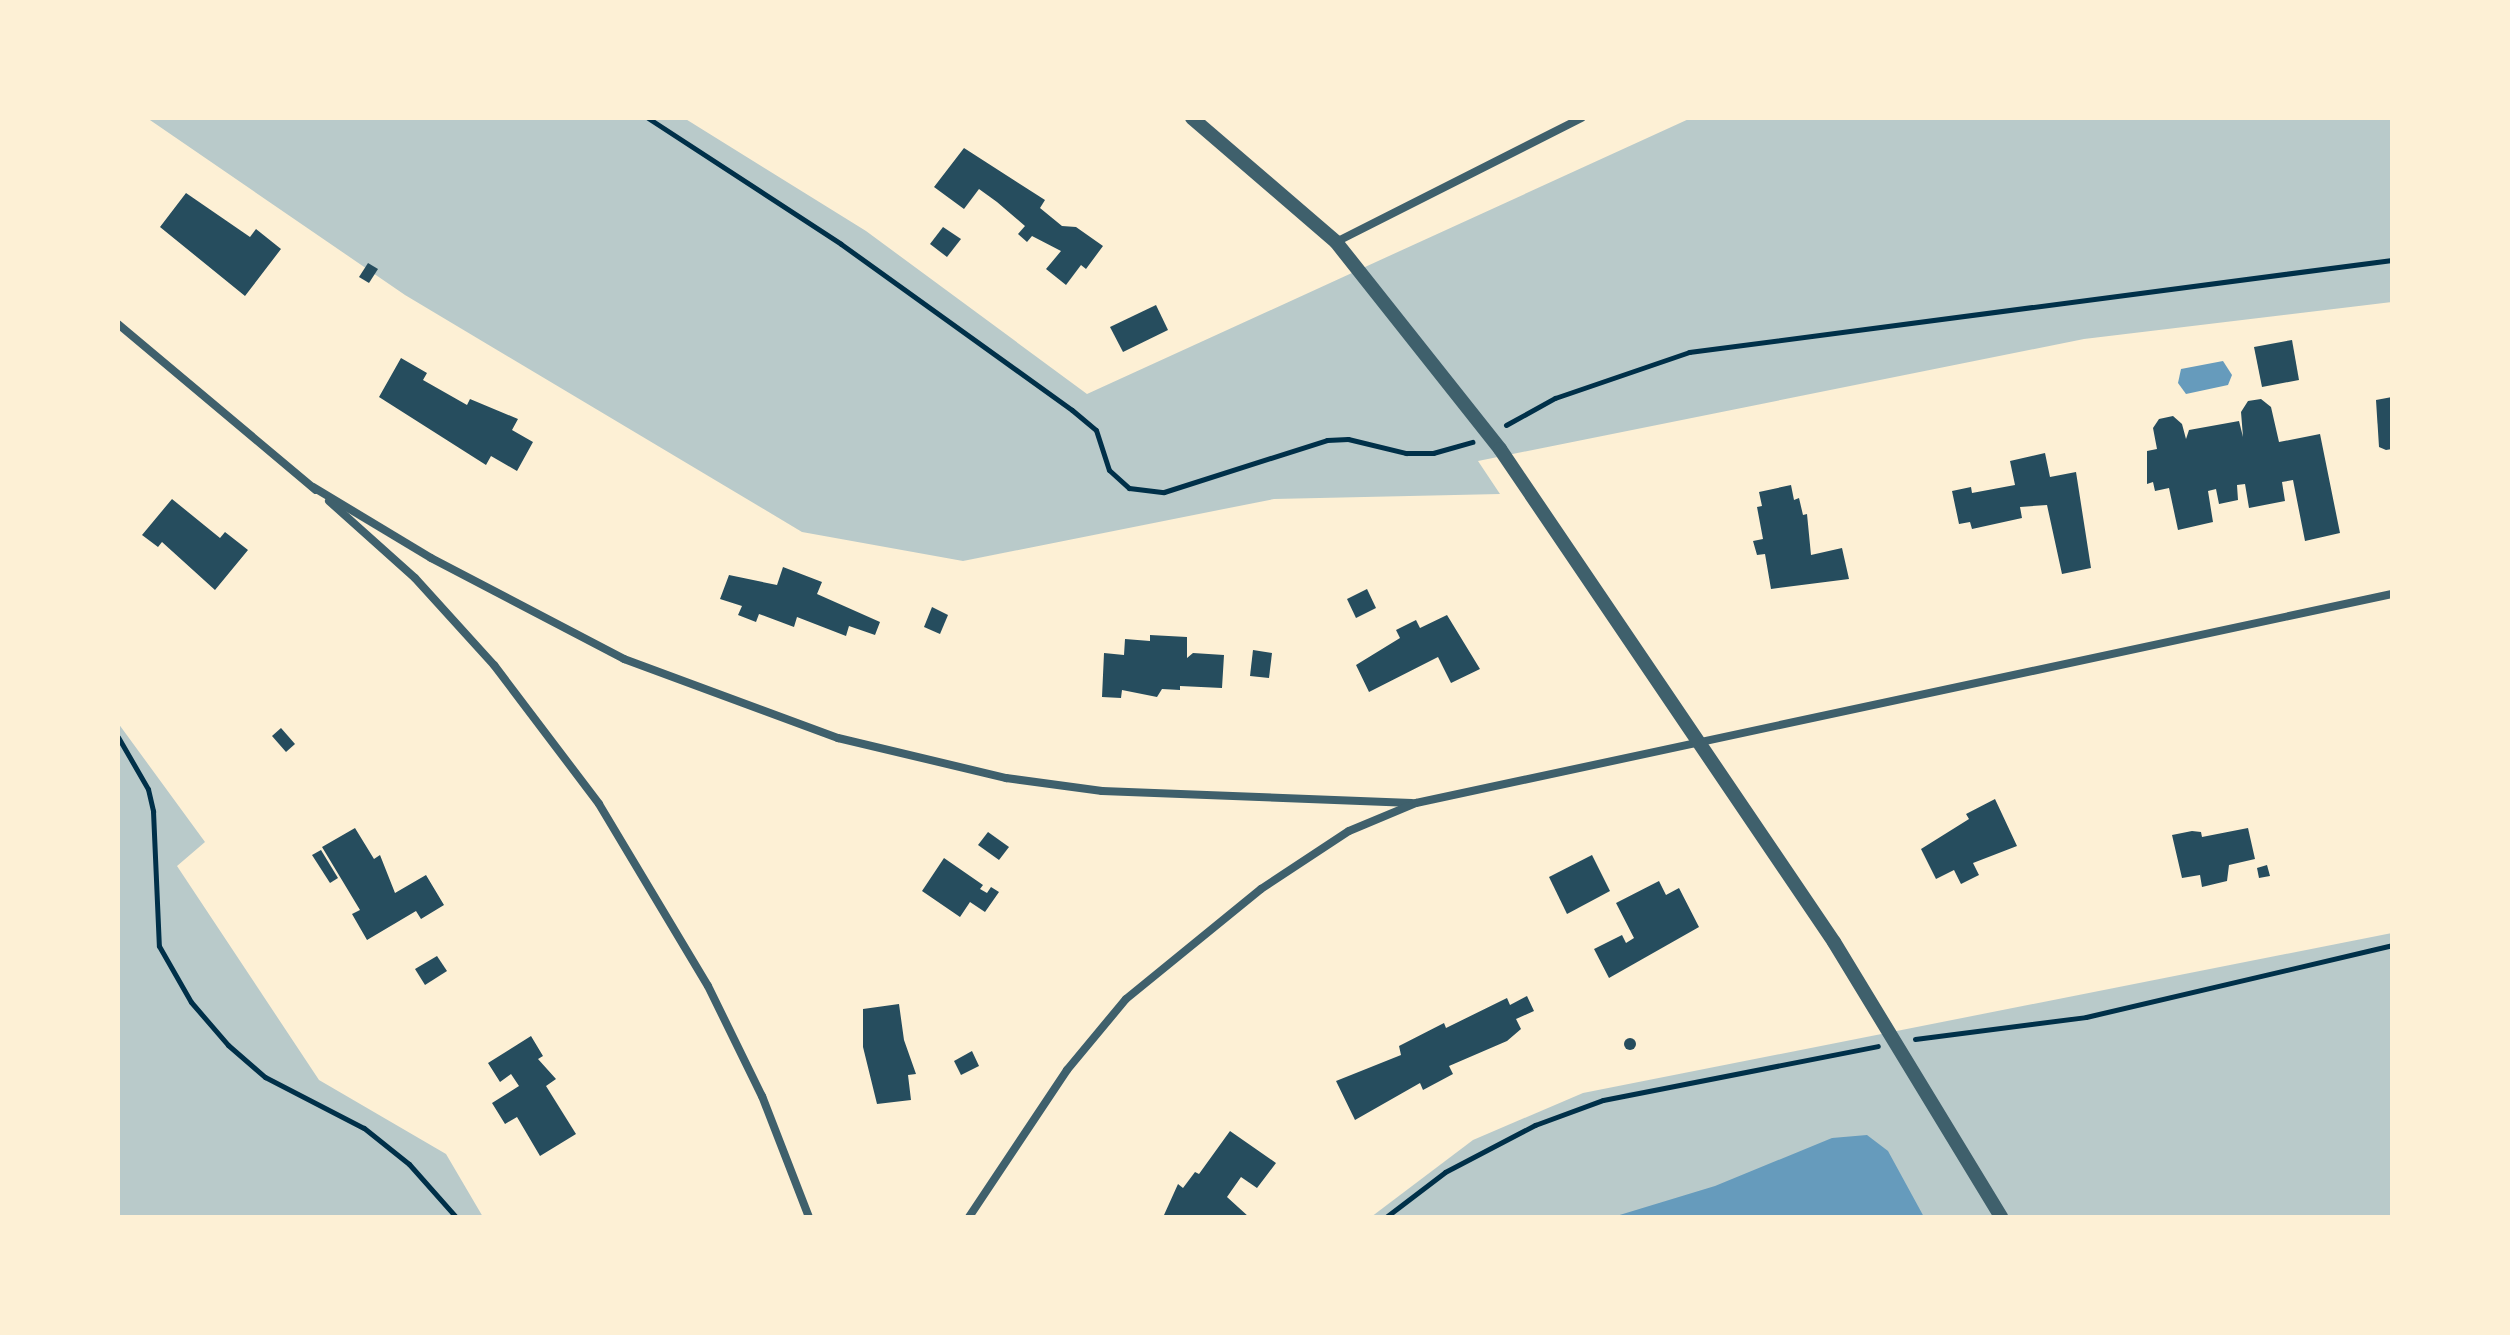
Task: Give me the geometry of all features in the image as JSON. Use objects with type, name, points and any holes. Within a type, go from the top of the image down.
[{"type":"street","points":[[1192,118],[1336,242],[1489,434],[1834,942],[2001,1217]]},
{"type":"street","points":[[1336,242],[1582,118]]},
{"type":"street","points":[[118,324],[313,487],[415,578],[494,665],[599,804],[708,986],[768,1109],[809,1217]]},
{"type":"street","points":[[313,487],[584,639],[732,702],[838,738],[1006,778],[1102,791],[1416,803]]},
{"type":"street","points":[[969,1217],[1067,1070],[1126,999],[1261,889],[1349,831],[1416,803],[2392,594]]},
{"type":"path","points":[[648,118],[822,231],[1072,410],[1096,430],[1109,470],[1129,488],[1164,492],[1327,440],[1433,453],[1489,434],[1555,398],[1689,352],[2392,260]]},
{"type":"path","points":[[118,737],[148,789],[153,811],[159,946],[191,1002],[228,1045],[265,1077],[364,1128],[409,1164],[456,1217]]},
{"type":"shaded area","points":[[147,118],[684,118],[866,231],[1087,394],[1691,118],[2392,118],[2392,302],[2084,339],[1478,461],[1500,494],[1274,499],[963,561],[802,532],[405,295]]},
{"type":"shaded area","points":[[118,723],[205,842],[177,866],[319,1080],[446,1154],[483,1217],[118,1217]]},
{"type":"shaded area","points":[[2392,933],[2392,1217],[1371,1217],[1473,1140],[1583,1093]]},
{"type":"water","points":[[2223,361],[2232,375],[2228,385],[2186,394],[2178,383],[2181,369]]},
{"type":"water","points":[[1867,1135],[1888,1151],[1924,1217],[1613,1217],[1715,1186],[1832,1138]]},
{"type":"building","points":[[964,148],[1045,200],[1040,208],[1062,226],[1076,227],[1103,246],[1086,269],[1081,265],[1066,285],[1046,269],[1061,251],[1032,236],[1027,242],[1018,234],[1025,226],[997,202],[979,189],[964,209],[934,187]]},
{"type":"building","points":[[186,193],[250,237],[256,229],[281,249],[245,296],[160,227]]},
{"type":"building","points":[[943,227],[961,239],[947,257],[930,244]]},
{"type":"building","points":[[368,263],[378,269],[369,283],[359,277]]},
{"type":"building","points":[[1156,305],[1168,330],[1123,352],[1110,327]]},
{"type":"building","points":[[2292,340],[2299,380],[2262,387],[2254,347]]},
{"type":"building","points":[[401,358],[427,373],[423,380],[467,405],[470,399],[518,419],[512,430],[533,442],[517,471],[491,456],[486,465],[379,397]]},
{"type":"building","points":[[2392,397],[2392,449],[2386,450],[2379,447],[2376,400]]},
{"type":"building","points":[[2261,399],[2271,407],[2279,442],[2320,434],[2340,533],[2305,541],[2293,480],[2282,482],[2285,501],[2249,508],[2245,484],[2237,485],[2238,500],[2219,504],[2216,489],[2208,491],[2213,522],[2178,530],[2169,488],[2155,491],[2153,482],[2147,484],[2147,451],[2157,449],[2153,428],[2159,419],[2173,416],[2182,424],[2186,439],[2189,430],[2239,421],[2243,437],[2241,412],[2248,401]]},
{"type":"building","points":[[2045,453],[2050,477],[2076,472],[2091,568],[2062,574],[2047,505],[2020,507],[2022,518],[1972,529],[1970,522],[1959,524],[1952,491],[1971,487],[1972,493],[2015,485],[2010,461]]},
{"type":"building","points":[[1791,485],[1794,500],[1799,498],[1803,515],[1807,514],[1811,555],[1842,548],[1849,579],[1771,589],[1765,554],[1757,555],[1753,541],[1763,539],[1757,507],[1762,506],[1759,492]]},
{"type":"building","points":[[172,499],[220,538],[225,532],[248,550],[215,590],[162,542],[158,547],[142,535]]},
{"type":"building","points":[[783,567],[822,582],[817,594],[880,622],[875,635],[849,626],[846,636],[797,617],[794,627],[759,614],[756,622],[738,615],[742,606],[720,599],[729,575],[777,585]]},
{"type":"building","points":[[1367,589],[1376,608],[1356,618],[1347,599]]},
{"type":"building","points":[[932,607],[948,615],[940,634],[924,627]]},
{"type":"building","points":[[1447,615],[1480,669],[1451,683],[1438,657],[1369,692],[1356,665],[1400,638],[1396,630],[1416,620],[1420,628]]},
{"type":"building","points":[[1150,635],[1187,637],[1187,658],[1193,653],[1224,655],[1222,688],[1180,686],[1180,690],[1162,689],[1157,697],[1122,690],[1121,698],[1102,697],[1104,653],[1124,655],[1125,639],[1150,641]]},
{"type":"building","points":[[1253,650],[1272,653],[1269,678],[1250,676]]},
{"type":"building","points":[[281,728],[295,744],[286,752],[272,736]]},
{"type":"building","points":[[1995,799],[2017,846],[1973,863],[1979,875],[1961,884],[1954,870],[1936,879],[1921,849],[1969,819],[1966,814]]},
{"type":"building","points":[[355,828],[374,859],[380,855],[395,893],[426,875],[444,905],[421,919],[416,911],[367,940],[352,914],[360,910],[322,847]]},
{"type":"building","points":[[2248,828],[2255,859],[2229,865],[2227,881],[2202,887],[2200,875],[2182,878],[2172,835],[2192,831],[2201,832],[2202,837]]},
{"type":"building","points":[[988,832],[1009,847],[999,860],[978,845]]},
{"type":"building","points":[[321,850],[338,878],[330,883],[312,855]]},
{"type":"building","points":[[1592,855],[1610,891],[1567,914],[1549,877]]},
{"type":"building","points":[[944,858],[983,885],[980,889],[987,893],[991,887],[999,892],[985,912],[970,902],[960,917],[922,891]]},
{"type":"building","points":[[2267,865],[2270,876],[2259,878],[2257,868]]},
{"type":"building","points":[[1659,881],[1666,895],[1679,888],[1699,927],[1609,978],[1594,949],[1622,935],[1626,943],[1634,938],[1616,903]]},
{"type":"building","points":[[437,956],[447,971],[425,985],[415,969]]},
{"type":"building","points":[[1527,996],[1534,1011],[1516,1019],[1521,1029],[1507,1041],[1449,1066],[1453,1074],[1423,1090],[1420,1083],[1355,1120],[1336,1081],[1401,1055],[1399,1046],[1444,1023],[1446,1028],[1507,998],[1510,1005]]},
{"type":"building","points":[[899,1004],[904,1040],[916,1074],[908,1075],[911,1100],[877,1104],[863,1047],[863,1009]]},
{"type":"building","points":[[531,1036],[543,1056],[538,1059],[556,1079],[546,1086],[576,1134],[540,1156],[517,1117],[505,1124],[492,1103],[519,1086],[511,1074],[500,1082],[488,1063]]},
{"type":"building","points":[[1625,1039],[1635,1039],[1635,1049],[1625,1049]]},
{"type":"building","points":[[972,1051],[979,1066],[961,1075],[954,1061]]},
{"type":"building","points":[[1230,1131],[1276,1163],[1257,1188],[1241,1177],[1227,1197],[1249,1217],[1164,1215],[1178,1184],[1183,1188],[1195,1172],[1199,1174]]}]
